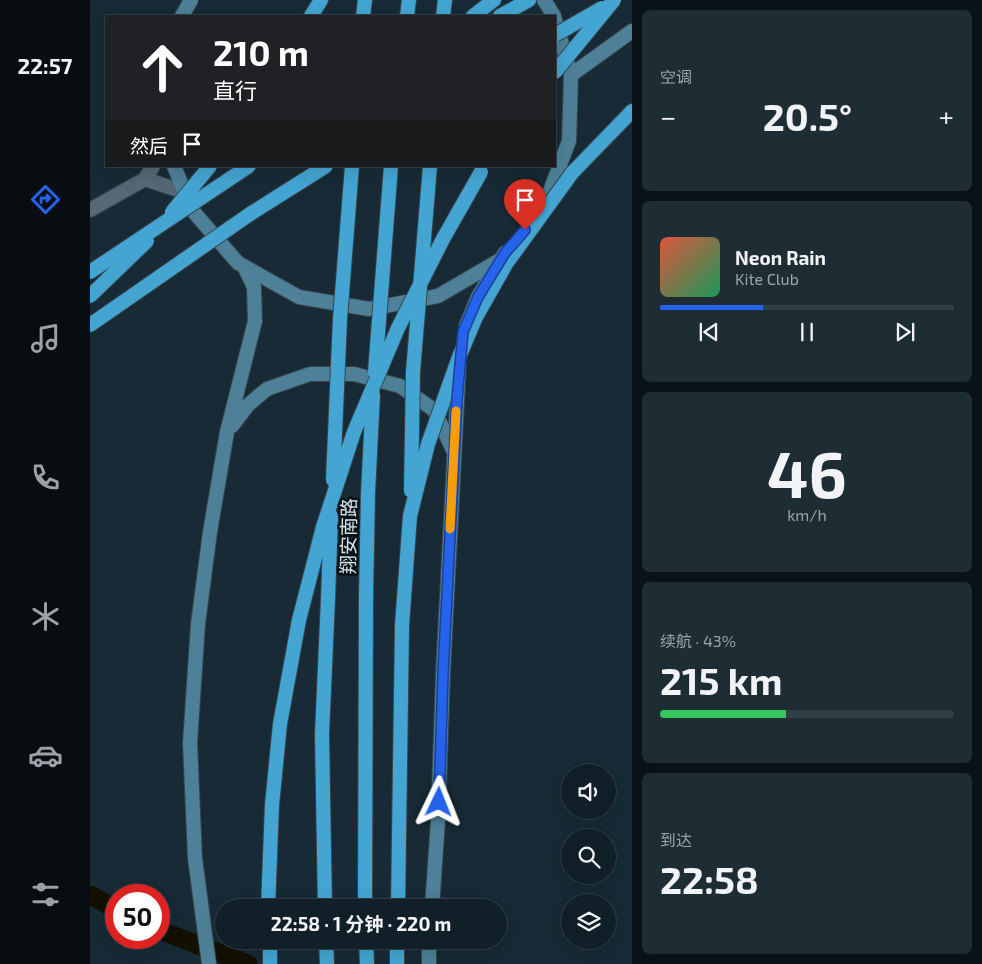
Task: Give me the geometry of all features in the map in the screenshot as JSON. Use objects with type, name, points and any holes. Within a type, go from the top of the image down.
[{"type":"highway","points":[[313,15],[321,0]]},
{"type":"highway","points":[[363,15],[365,0]]},
{"type":"highway","points":[[407,15],[409,0]]},
{"type":"highway","points":[[443,15],[445,0]]},
{"type":"highway","points":[[474,15],[494,0]]},
{"type":"highway","points":[[502,15],[529,0]]},
{"type":"highway","points":[[556,34],[615,0]]},
{"type":"highway","points":[[556,71],[597,19],[615,0]]},
{"type":"highway","points":[[410,516],[428,444],[459,357],[476,317],[506,264],[572,174],[632,111]]},
{"type":"highway","points":[[90,296],[153,234],[209,167]]},
{"type":"highway","points":[[90,272],[248,167]]},
{"type":"highway","points":[[90,325],[250,214],[324,167]]},
{"type":"highway","name":"翔安南路","points":[[325,899],[322,734],[340,319],[352,167]]},
{"type":"highway","name":"翔安南路","points":[[365,899],[368,493],[372,408],[391,167]]},
{"type":"highway","points":[[398,899],[402,625],[410,516],[413,372],[430,167]]},
{"type":"highway","points":[[268,899],[272,805],[280,724],[299,620],[323,527],[354,432],[398,328],[443,239],[485,167]]},
{"type":"highway","points":[[270,949],[270,964]]},
{"type":"highway","points":[[326,949],[327,964]]},
{"type":"highway","points":[[366,949],[366,964]]},
{"type":"highway","points":[[397,949],[397,964]]},
{"type":"main road","points":[[183,15],[191,0]]},
{"type":"main road","points":[[544,0],[553,15]]},
{"type":"main road","points":[[174,167],[192,210],[238,264],[299,298],[369,309],[438,296],[499,261],[544,207],[569,141],[571,75],[556,23]]},
{"type":"main road","points":[[571,75],[632,30]]},
{"type":"main road","points":[[433,899],[438,820],[454,453],[463,332],[478,297],[505,253]]},
{"type":"main road","points":[[209,964],[195,858],[190,743],[198,624],[210,532],[227,432],[255,321],[254,287],[244,266]]},
{"type":"main road","points":[[227,432],[248,406],[267,388],[310,374],[354,374],[400,386],[434,410],[454,453]]},
{"type":"street","points":[[90,210],[146,178],[152,167]]},
{"type":"street","points":[[146,178],[184,192]]},
{"type":"waterway","points":[[90,895],[105,903]]},
{"type":"waterway","points":[[170,934],[248,964]]},
{"type":"slow traffic","points":[[450,529],[456,411]]},
{"type":"route","points":[[439,802],[443,674],[457,399],[463,332],[478,297],[505,253],[525,230]]}]
